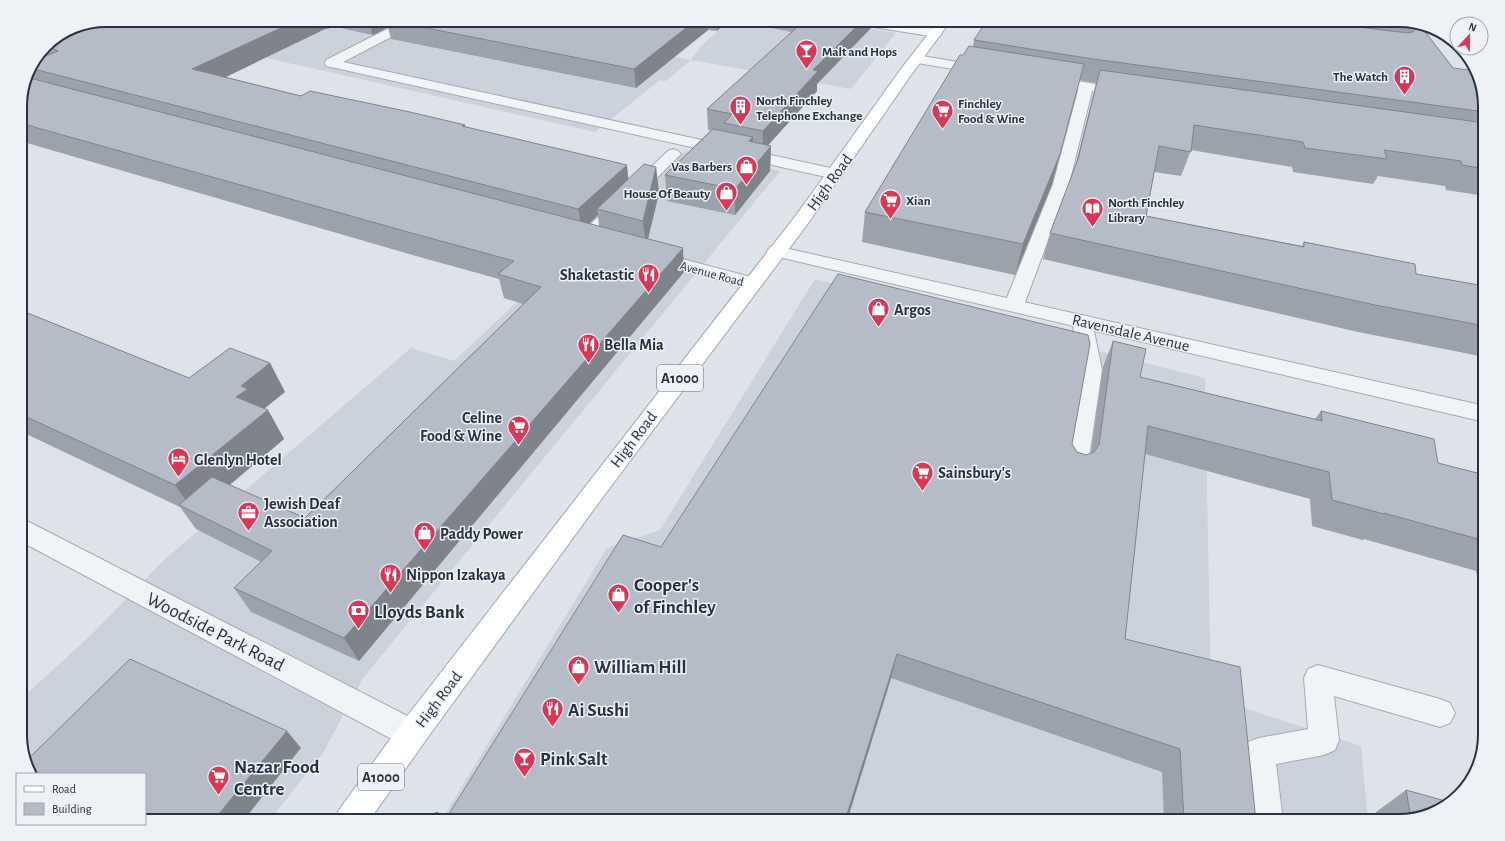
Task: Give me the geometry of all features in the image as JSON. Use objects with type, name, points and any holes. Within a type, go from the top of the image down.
[{"type":"main road","name":"High Road","points":[[355,814],[412,734],[589,498],[835,174],[916,59],[941,27]]},
{"type":"street","points":[[401,27],[331,64],[835,174]]},
{"type":"street","points":[[916,59],[993,72]]},
{"type":"street","points":[[1040,79],[1141,94]]},
{"type":"street","points":[[1014,305],[1061,184],[1086,87]]},
{"type":"street","points":[[584,238],[673,154]]},
{"type":"street","name":"Ravensdale Avenue","points":[[776,251],[1478,412]]},
{"type":"street","name":"Avenue Road","points":[[637,253],[752,283]]},
{"type":"street","points":[[1075,471],[1092,370],[1082,321]]},
{"type":"street","name":"Woodside Park Road","points":[[27,534],[412,734]]},
{"type":"street","points":[[1266,814],[1259,753],[1324,740],[1318,678],[1440,713]]},
{"type":"shaded area","points":[[188,27],[523,27],[691,60],[666,81],[660,80],[595,132],[169,36]]},
{"type":"shaded area","points":[[723,27],[860,27],[896,33],[851,89],[691,60],[701,46]]},
{"type":"shaded area","points":[[686,150],[780,171],[363,678],[323,753],[275,814],[146,814],[146,773],[37,773],[30,756],[27,740],[27,694],[92,634],[164,560],[411,348],[454,361],[567,255],[607,226]]},
{"type":"shaded area","points":[[815,279],[1205,378],[1211,697],[1361,746],[1367,814],[445,814],[607,548],[660,530]]},
{"type":"building","points":[[283,27],[192,69],[301,96],[310,91],[410,112],[465,125],[462,126],[627,165],[578,209],[36,70],[45,56],[58,51],[52,48],[62,40],[76,33],[95,28]]},
{"type":"building","points":[[421,27],[687,27],[634,69]]},
{"type":"building","points":[[797,27],[856,27],[813,70],[818,71],[763,131],[724,123],[732,114],[707,109]]},
{"type":"building","points":[[982,27],[1358,27],[1408,33],[1413,32],[1416,29],[1425,32],[1453,68],[1469,70],[1474,80],[1478,101],[1478,111],[1093,59],[974,40]]},
{"type":"building","points":[[969,46],[1084,64],[1060,154],[1023,244],[865,212],[960,55],[963,55]]},
{"type":"building","points":[[1100,70],[1478,122],[1478,168],[1462,165],[1461,161],[1384,150],[1387,159],[1305,148],[1303,142],[1194,125],[1191,152],[1159,146],[1146,216],[1304,247],[1304,242],[1415,264],[1416,274],[1478,285],[1478,325],[1375,305],[1050,233],[1078,159]]},
{"type":"building","points":[[32,78],[683,248],[344,638],[234,588],[272,551],[179,505],[212,477],[305,518],[541,287],[498,274],[514,261],[27,125],[27,101],[31,80]]},
{"type":"building","points":[[713,129],[753,137],[749,141],[771,146],[735,189],[665,175]]},
{"type":"building","points":[[644,164],[656,167],[643,221],[597,209]]},
{"type":"building","points":[[838,274],[1088,335],[1090,344],[1072,444],[1077,452],[1086,455],[1094,452],[1099,445],[1113,341],[1146,349],[1140,377],[1322,421],[1321,411],[1434,439],[1438,463],[1478,473],[1478,539],[1332,500],[1329,472],[1148,426],[1125,639],[1240,667],[1255,814],[1184,814],[1180,749],[897,654],[847,814],[449,814],[623,535],[661,547]]},
{"type":"building","points":[[27,313],[189,378],[230,348],[270,363],[241,386],[248,389],[236,397],[268,410],[175,485],[27,417]]},
{"type":"building","points":[[130,659],[287,731],[219,814],[146,814],[146,773],[37,773],[30,757]]},
{"type":"building","points":[[1406,790],[1443,800],[1429,808],[1410,813]]},
{"type":"place","name":"Malt and Hops","points":[[807,70]]},
{"type":"place","name":"The Watch","points":[[1404,96]]},
{"type":"place","name":"North Finchley Telephone Exchange","points":[[740,126]]},
{"type":"place","name":"Finchley Food & Wine","points":[[942,130]]},
{"type":"place","name":"Vas Barbers","points":[[747,186]]},
{"type":"place","name":"House Of Beauty","points":[[726,212]]},
{"type":"place","name":"Xian","points":[[891,220]]},
{"type":"place","name":"North Finchley Library","points":[[1092,228]]},
{"type":"place","name":"Shaketastic","points":[[649,294]]},
{"type":"place","name":"Argos","points":[[879,328]]},
{"type":"place","name":"Bella Mia","points":[[589,364]]},
{"type":"place","name":"Celine Food & Wine","points":[[518,446]]},
{"type":"place","name":"Glenlyn Hotel","points":[[178,478]]},
{"type":"place","name":"Sainsbury's","points":[[923,492]]},
{"type":"place","name":"Jewish Deaf Association","points":[[248,532]]},
{"type":"place","name":"Paddy Power","points":[[425,552]]},
{"type":"place","name":"Nippon Izakaya","points":[[391,594]]},
{"type":"place","name":"Cooper's of Finchley","points":[[619,614]]},
{"type":"place","name":"Lloyds Bank","points":[[358,630]]},
{"type":"place","name":"William Hill","points":[[579,686]]},
{"type":"place","name":"Ai Sushi","points":[[553,728]]},
{"type":"place","name":"Pink Salt","points":[[525,778]]},
{"type":"place","name":"Nazar Food Centre","points":[[219,796]]}]
